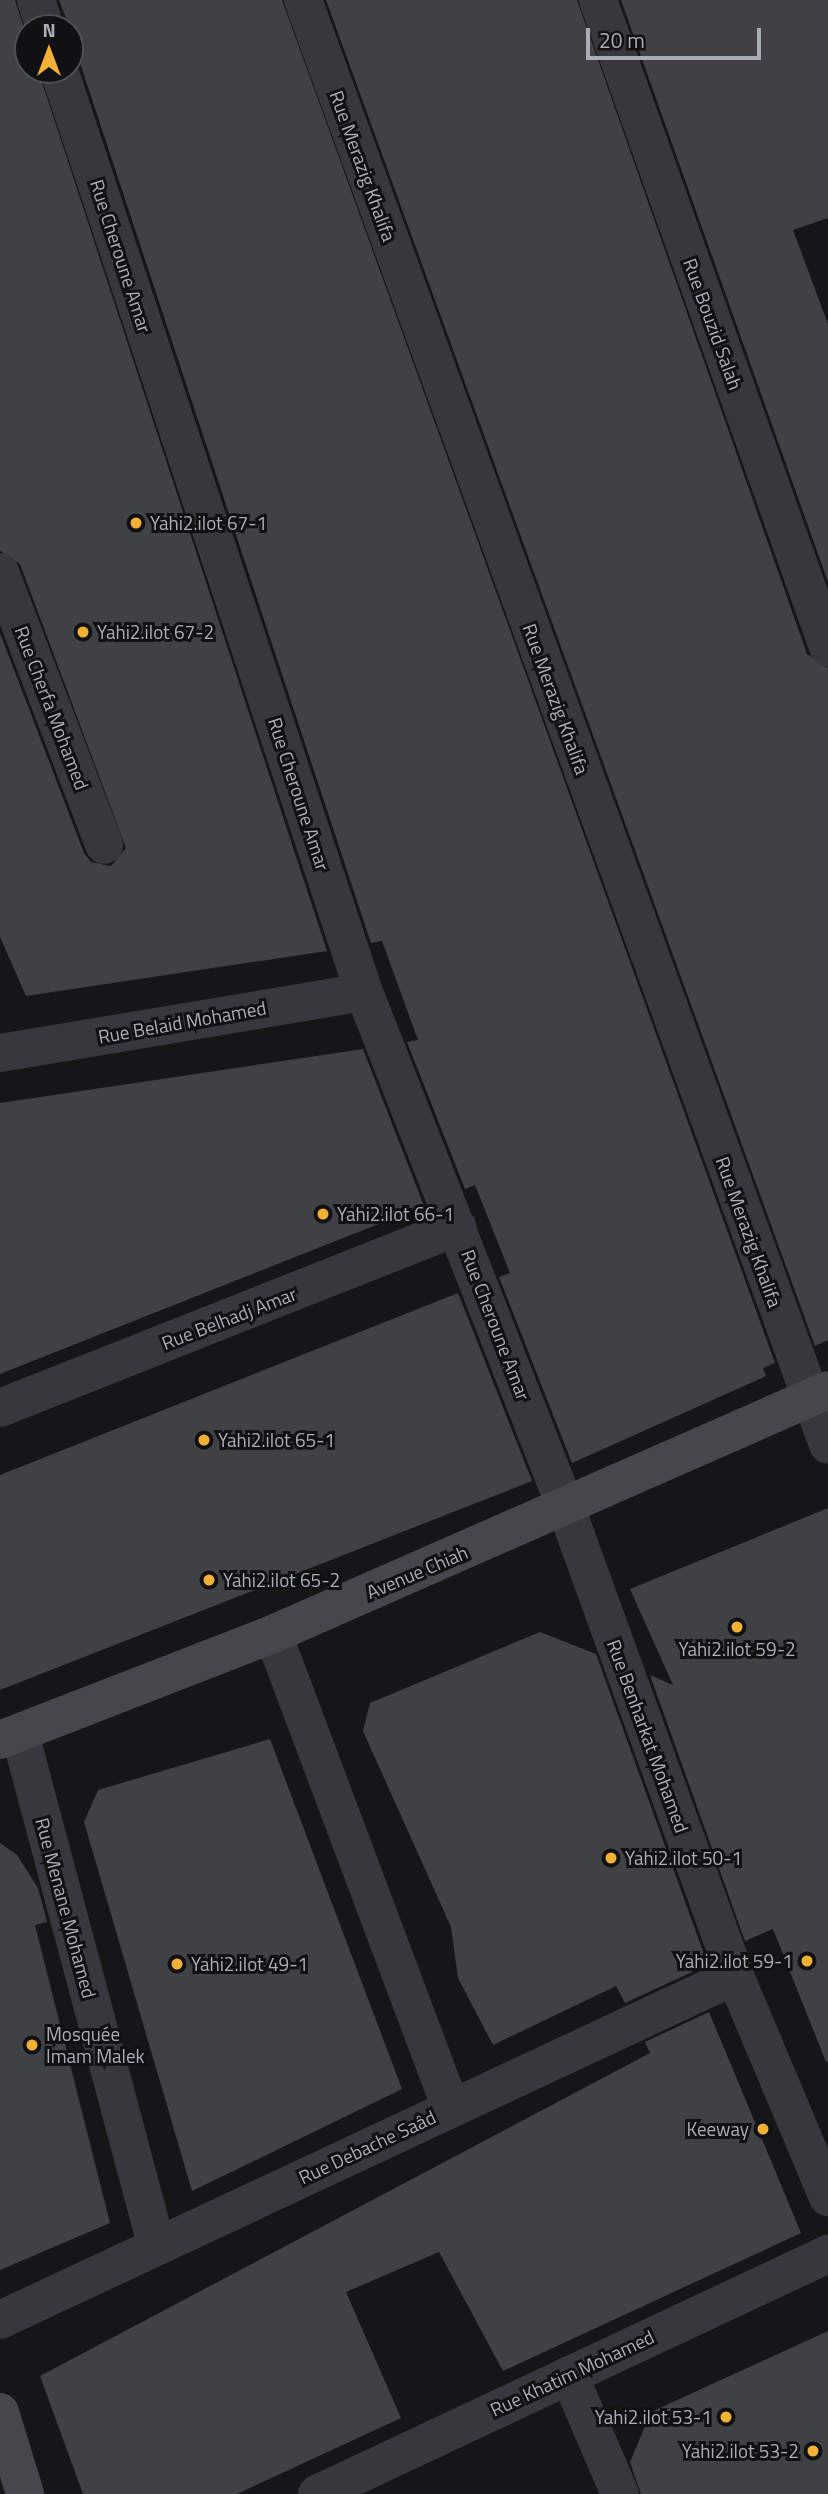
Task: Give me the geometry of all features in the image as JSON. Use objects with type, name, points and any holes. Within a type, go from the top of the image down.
[{"type":"street","name":"Rue Merazig Khalifa","points":[[303,0],[818,1394],[828,1445]]},
{"type":"street","name":"Rue Bouzid Salah","points":[[598,0],[828,647]]},
{"type":"street","name":"Rue Cheroune Amar","points":[[64,84],[364,992],[566,1508]]},
{"type":"street","name":"Rue Cherfa Mohamed","points":[[0,572],[104,845]]},
{"type":"street","name":"Rue Belaid Mohamed","points":[[5,1042],[364,992]]},
{"type":"street","name":"Rue Belhadj Amar","points":[[0,1408],[458,1227]]},
{"type":"street","name":"Avenue Chiah","points":[[10,1737],[273,1634],[566,1508],[818,1394]]},
{"type":"street","name":"Rue Benharkat Mohamed","points":[[566,1508],[735,1976],[828,2197]]},
{"type":"street","points":[[273,1634],[451,2108]]},
{"type":"street","name":"Rue Menane Mohamed","points":[[10,1737],[156,2244]]},
{"type":"street","name":"Rue Debache Saâd","points":[[0,2320],[156,2244],[735,1976]]},
{"type":"street","name":"Rue Khatim Mohamed","points":[[317,2494],[828,2254]]},
{"type":"street","points":[[569,2375],[620,2494]]},
{"type":"street","points":[[0,2412],[25,2494]]},
{"type":"building","points":[[0,0],[15,0],[19,14],[14,14],[14,84],[43,84],[327,951],[26,996],[0,937],[0,633],[84,853],[91,862],[111,866],[126,848],[20,564],[0,551]]},
{"type":"building","points":[[59,0],[282,0],[775,1363],[763,1368],[766,1376],[572,1463],[499,1277],[510,1273],[475,1185],[465,1189],[407,1042],[418,1040],[382,941],[371,943],[84,75],[84,14],[64,14]]},
{"type":"building","points":[[326,0],[577,0],[807,654],[828,668],[828,1340],[815,1346]]},
{"type":"building","points":[[621,0],[828,0],[828,218],[793,230],[828,324],[828,582]]},
{"type":"building","name":"Yahi2.ilot 66-1","points":[[363,1049],[424,1206],[0,1374],[0,1103]]},
{"type":"building","points":[[458,1293],[532,1481],[0,1690],[0,1475]]},
{"type":"building","points":[[828,1508],[826,2062],[773,1929],[745,1941],[650,1675],[673,1685],[630,1589]]},
{"type":"building","name":"Yahi2.ilot 50-1","points":[[540,1632],[596,1654],[705,1957],[689,1964],[692,1972],[625,2003],[616,1986],[493,2045],[458,1978],[451,1927],[363,1731],[370,1703]]},
{"type":"building","name":"Yahi2.ilot 49-1","points":[[270,1739],[402,2089],[192,2191],[84,1822],[98,1790]]},
{"type":"building","name":"Mosquée Imam Malek","points":[[0,1843],[17,1855],[38,1888],[47,1922],[35,1925],[110,2223],[0,2270]]},
{"type":"building","points":[[709,2012],[801,2233],[503,2371],[439,2252],[346,2292],[401,2418],[237,2494],[83,2494],[40,2376],[650,2053],[645,2042]]},
{"type":"building","name":"Yahi2.ilot 53-1","points":[[828,2331],[828,2494],[641,2494],[630,2462],[651,2412]]},
{"type":"place","name":"Yahi2.ilot 67-1","points":[[136,523]]},
{"type":"place","name":"Yahi2.ilot 67-2","points":[[83,632]]},
{"type":"place","name":"Yahi2.ilot 66-1","points":[[323,1214]]},
{"type":"place","name":"Yahi2.ilot 65-1","points":[[204,1440]]},
{"type":"place","name":"Yahi2.ilot 65-2","points":[[209,1580]]},
{"type":"place","name":"Yahi2.ilot 59-2","points":[[737,1627]]},
{"type":"place","name":"Yahi2.ilot 50-1","points":[[611,1858]]},
{"type":"place","name":"Yahi2.ilot 59-1","points":[[807,1961]]},
{"type":"place","name":"Yahi2.ilot 49-1","points":[[177,1964]]},
{"type":"place","name":"Mosquée Imam Malek","points":[[32,2045]]},
{"type":"place","name":"Keeway","points":[[763,2129]]},
{"type":"place","name":"Yahi2.ilot 53-1","points":[[726,2417]]},
{"type":"place","name":"Yahi2.ilot 53-2","points":[[813,2451]]}]
